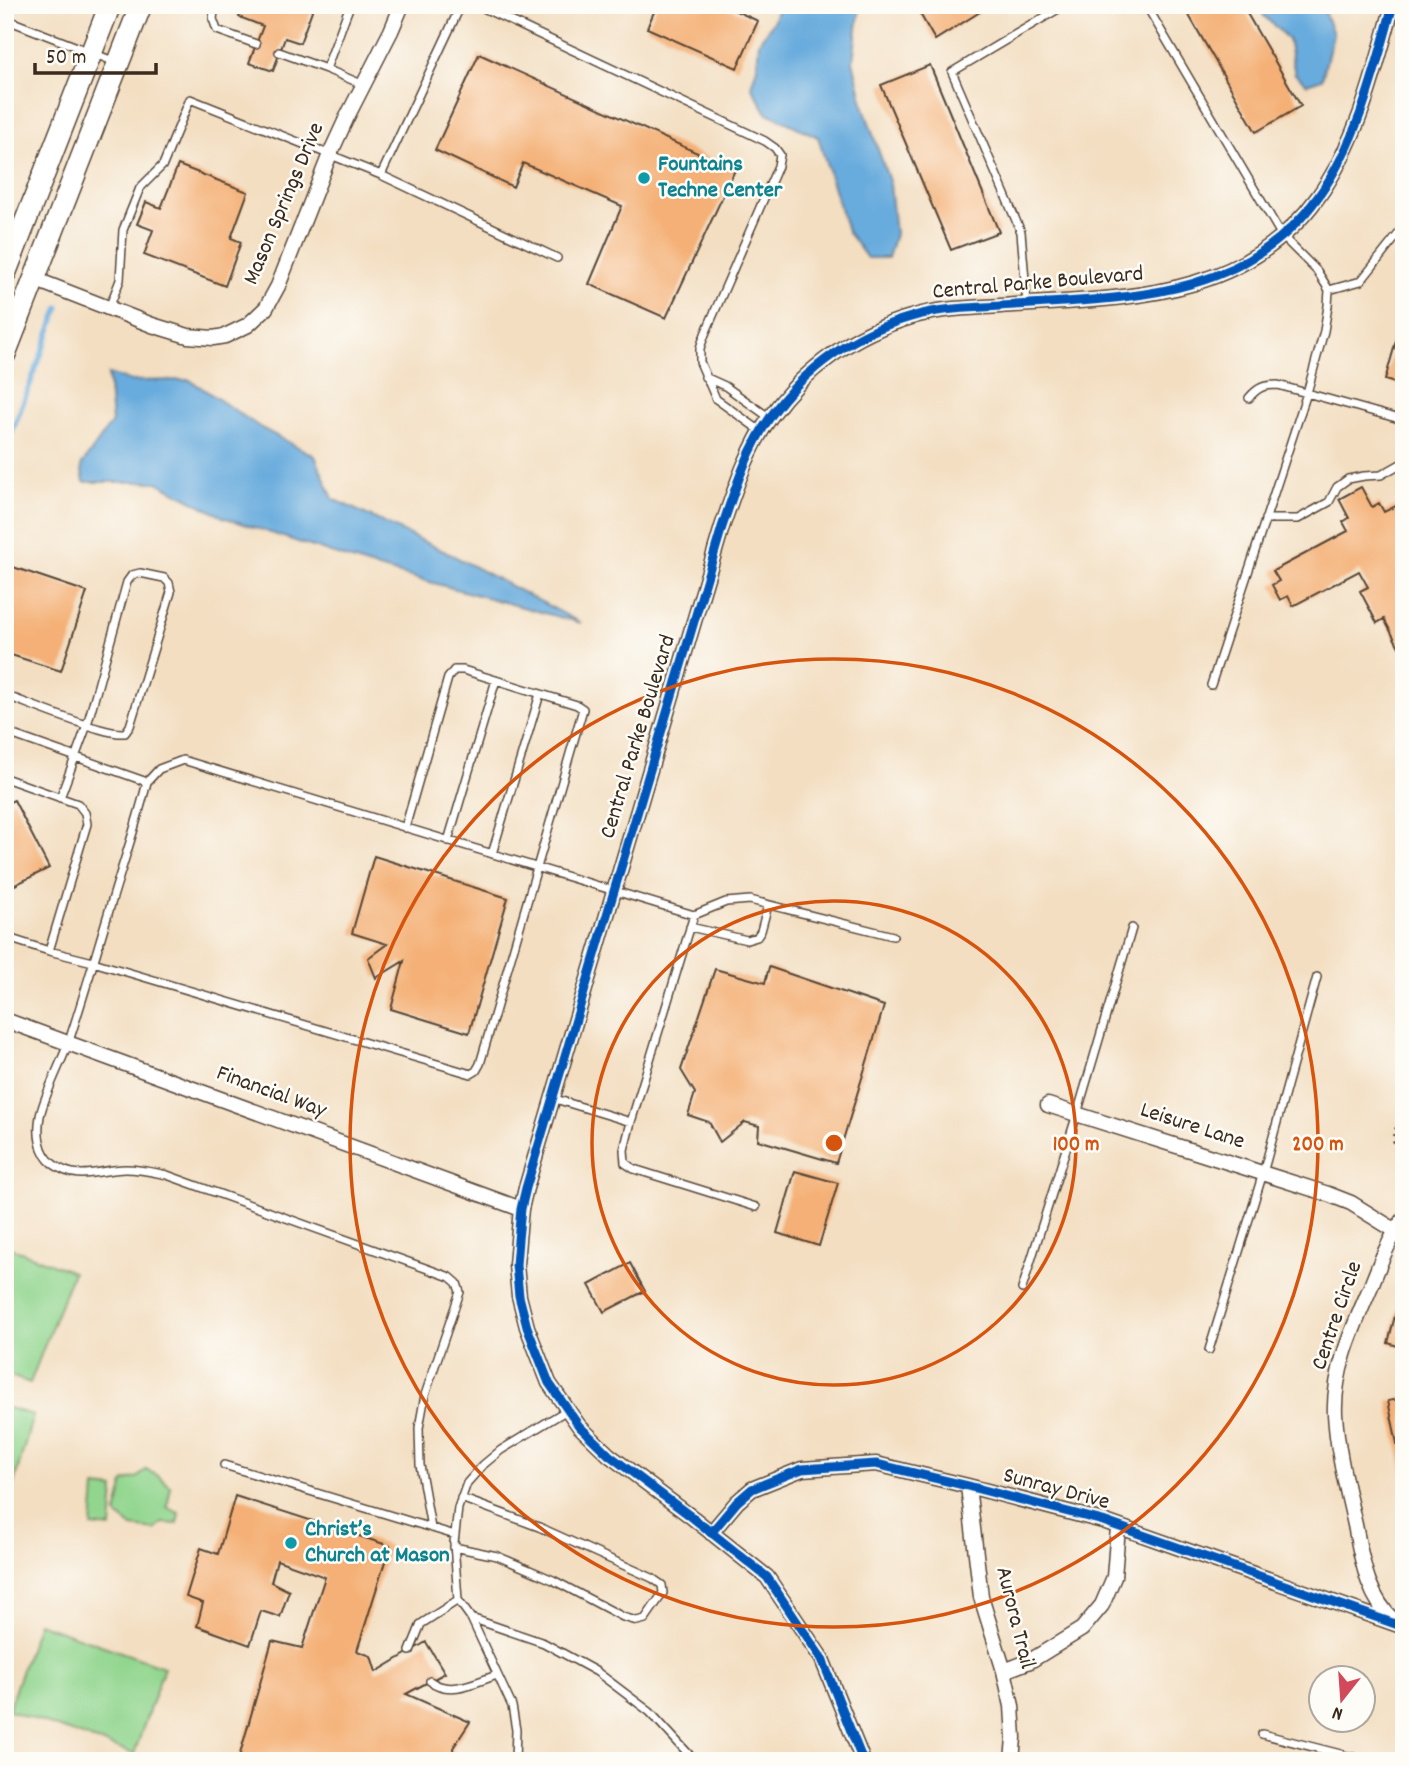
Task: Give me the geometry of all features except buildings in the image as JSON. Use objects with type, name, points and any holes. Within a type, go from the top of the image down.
[{"type":"main road","points":[[5,274],[110,5]]},
{"type":"main road","points":[[5,354],[141,5]]},
{"type":"street","name":"Mason Springs Drive","points":[[34,279],[152,325],[188,336],[225,336],[248,325],[266,308],[278,286],[346,117],[402,5]]},
{"type":"street","name":"Central Parke Boulevard","points":[[863,1761],[822,1659],[767,1577],[609,1455],[579,1426],[550,1383],[541,1364],[519,1296],[516,1265],[521,1209],[551,1098],[722,527],[742,470],[770,418],[801,381],[828,358],[858,338],[913,316],[948,310],[1177,289],[1224,273],[1282,236],[1318,197],[1338,165],[1375,70],[1394,5]]},
{"type":"street","name":"Financial Way","points":[[5,1020],[521,1209]]},
{"type":"street","name":"Leisure Lane","points":[[1048,1105],[1328,1194],[1400,1225]]},
{"type":"street","name":"Centre Circle","points":[[1400,1225],[1383,1255],[1344,1357],[1338,1380],[1335,1415],[1364,1569],[1384,1611],[1402,1627]]},
{"type":"street","name":"Sunray Drive","points":[[711,1533],[737,1502],[752,1489],[802,1469],[876,1464],[1103,1521],[1402,1627]]},
{"type":"street","name":"Aurora Trail","points":[[968,1486],[981,1597],[1012,1706],[1012,1761]]},
{"type":"street","points":[[1004,1671],[1030,1661],[1082,1629],[1102,1605],[1114,1577],[1118,1527]]},
{"type":"lane","points":[[215,5],[213,19],[217,30],[256,44]]},
{"type":"lane","points":[[326,69],[350,5]]},
{"type":"lane","points":[[381,175],[461,5]]},
{"type":"lane","points":[[477,5],[765,141],[780,155],[778,166],[700,348],[700,362],[716,398],[762,432]]},
{"type":"lane","points":[[1027,304],[1021,232],[952,72],[1065,5]]},
{"type":"lane","points":[[1146,5],[1282,236],[1317,271],[1329,290],[1324,331],[1307,393],[1211,685]]},
{"type":"lane","points":[[5,19],[118,63]]},
{"type":"lane","points":[[279,52],[364,85]]},
{"type":"lane","points":[[109,308],[120,280],[123,230],[140,188],[163,165],[190,99],[381,175],[557,258]]},
{"type":"lane","points":[[1329,290],[1361,281],[1404,227]]},
{"type":"lane","points":[[705,377],[725,386],[770,418]]},
{"type":"lane","points":[[1249,398],[1256,389],[1265,385],[1278,386],[1404,422]]},
{"type":"lane","points":[[1265,519],[1298,519],[1329,502],[1337,487],[1348,480],[1381,475],[1404,462]]},
{"type":"lane","points":[[5,695],[71,721],[87,725],[116,734],[125,733],[131,726],[172,592],[169,583],[163,578],[140,573],[132,575],[127,582],[87,725],[60,798]]},
{"type":"lane","points":[[5,936],[471,1074],[480,1064],[583,709],[463,670],[454,670],[448,678],[405,828]]},
{"type":"lane","points":[[448,841],[495,680]]},
{"type":"lane","points":[[492,854],[540,694]]},
{"type":"lane","points":[[5,732],[147,782]]},
{"type":"lane","points":[[431,1528],[420,1465],[419,1429],[425,1395],[460,1292],[457,1283],[450,1277],[167,1175],[122,1169],[98,1174],[77,1174],[62,1170],[51,1163],[43,1152],[39,1129],[41,1114],[68,1043],[147,782],[159,769],[183,760],[694,915],[726,902],[750,900],[893,936]]},
{"type":"lane","points":[[5,778],[78,804],[85,813],[87,824],[49,951]]},
{"type":"lane","points":[[690,927],[747,940],[757,937],[761,932],[768,905]]},
{"type":"lane","points":[[694,915],[631,1122],[624,1150],[625,1163],[634,1169],[757,1207]]},
{"type":"lane","points":[[1022,1289],[1132,928]]},
{"type":"lane","points":[[1209,1350],[1263,1173],[1317,977]]},
{"type":"lane","points":[[551,1098],[631,1122]]},
{"type":"lane","points":[[515,1761],[516,1730],[512,1706],[471,1618],[458,1600],[454,1547],[458,1508],[467,1483],[483,1465],[567,1410]]},
{"type":"lane","points":[[224,1465],[455,1535]]},
{"type":"lane","points":[[454,1547],[497,1556],[631,1620],[645,1619],[663,1593],[662,1584],[652,1578],[539,1527],[461,1498]]},
{"type":"lane","points":[[411,1651],[421,1624],[458,1600]]},
{"type":"lane","points":[[471,1618],[544,1643],[597,1672],[650,1712],[695,1761]]},
{"type":"lane","points":[[430,1681],[437,1686],[454,1689],[497,1675]]},
{"type":"lane","points":[[1262,1734],[1368,1761]]},
{"type":"path","points":[[1404,1116],[1394,1129],[1393,1144],[1404,1163]]},
{"type":"green space","points":[[5,1246],[73,1272],[30,1383],[5,1374]]},
{"type":"green space","points":[[5,1407],[33,1415],[5,1515]]},
{"type":"green space","points":[[146,1470],[171,1487],[167,1507],[179,1513],[177,1524],[162,1523],[155,1530],[132,1527],[116,1514],[124,1482],[138,1477]]},
{"type":"green space","points":[[95,1487],[114,1489],[111,1528],[92,1526]]},
{"type":"green space","points":[[38,1623],[164,1667],[134,1754],[8,1710]]},
{"type":"water","points":[[779,5],[860,5],[853,61],[864,108],[890,184],[895,234],[888,258],[867,258],[847,231],[818,137],[767,113],[751,86],[757,67],[759,42],[773,22]]},
{"type":"water","points":[[1263,5],[1310,5],[1324,11],[1333,34],[1322,79],[1307,84],[1295,74],[1288,39],[1263,15]]},
{"type":"water","points":[[108,374],[132,381],[190,380],[261,428],[315,456],[333,499],[454,556],[581,623],[367,565],[223,517],[157,482],[84,482],[81,466],[112,422]]},
{"type":"waterway","points":[[5,451],[59,307]]},
{"type":"cycle path","points":[[863,1761],[822,1659],[767,1577],[609,1455],[579,1426],[549,1383],[527,1327],[519,1296],[516,1265],[521,1209],[526,1188],[722,527],[748,456],[771,416],[815,368],[870,332],[911,317],[944,310],[1132,296],[1174,288],[1215,276],[1252,258],[1287,232],[1318,197],[1344,153],[1364,104],[1393,5]]},
{"type":"cycle path","points":[[711,1533],[737,1502],[752,1489],[802,1469],[876,1464],[1103,1521],[1401,1626]]},
{"type":"place","name":"Fountains Techne Center","points":[[644,178]]},
{"type":"place","name":"Christ’s Church at Mason","points":[[291,1543]]}]
